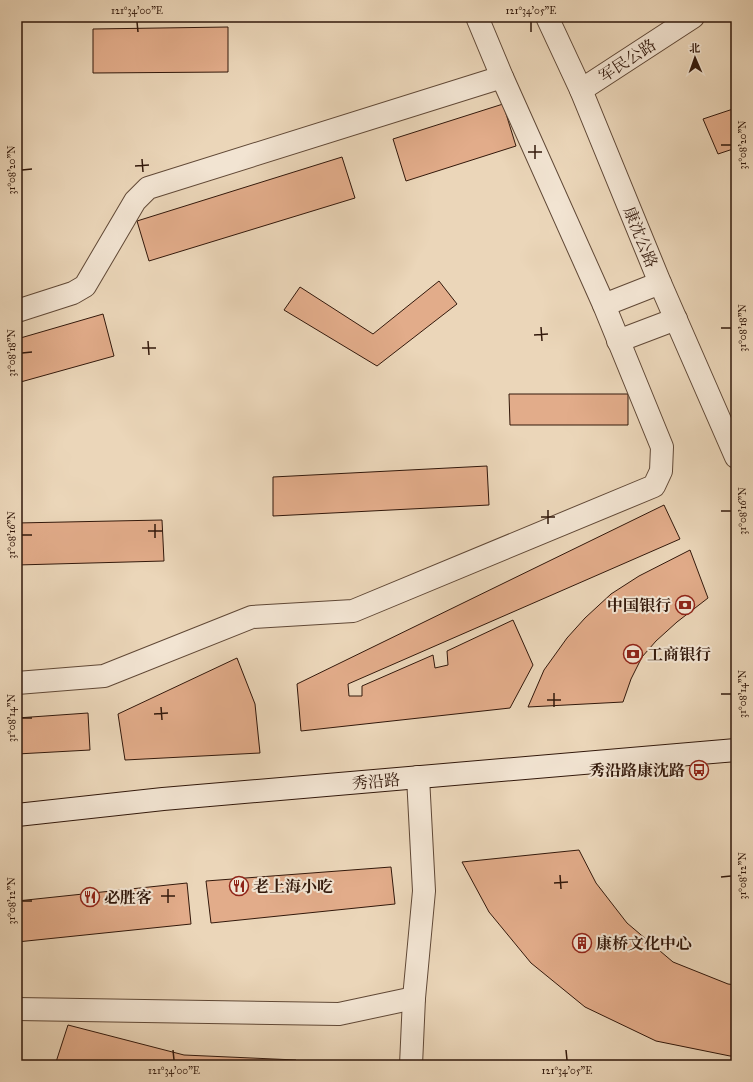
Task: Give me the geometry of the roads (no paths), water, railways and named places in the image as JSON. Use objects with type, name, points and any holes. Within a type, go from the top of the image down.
[{"type":"street","points":[[17,683],[104,676],[252,617],[353,611],[654,486],[661,471],[662,447],[604,305],[502,77],[477,17]]},
{"type":"street","name":"康沈公路","points":[[547,17],[581,90],[660,283],[736,457]]},
{"type":"street","name":"军民公路","points":[[581,90],[693,17]]},
{"type":"street","points":[[17,311],[73,293],[85,286],[98,267],[135,201],[148,188],[502,77]]},
{"type":"street","points":[[604,305],[660,283]]},
{"type":"street","points":[[618,341],[676,319]]},
{"type":"street","name":"秀沿路","points":[[17,815],[163,799],[736,750]]},
{"type":"street","points":[[411,1065],[414,998],[424,891],[418,777]]},
{"type":"street","points":[[17,1009],[339,1014],[414,998]]},
{"type":"place","name":"中国银行","points":[[685,605]]},
{"type":"place","name":"工商银行","points":[[633,654]]},
{"type":"place","name":"秀沿路康沈路","points":[[699,770]]},
{"type":"place","name":"老上海小吃","points":[[239,886]]},
{"type":"place","name":"必胜客","points":[[90,897]]},
{"type":"place","name":"康桥文化中心","points":[[582,943]]}]
